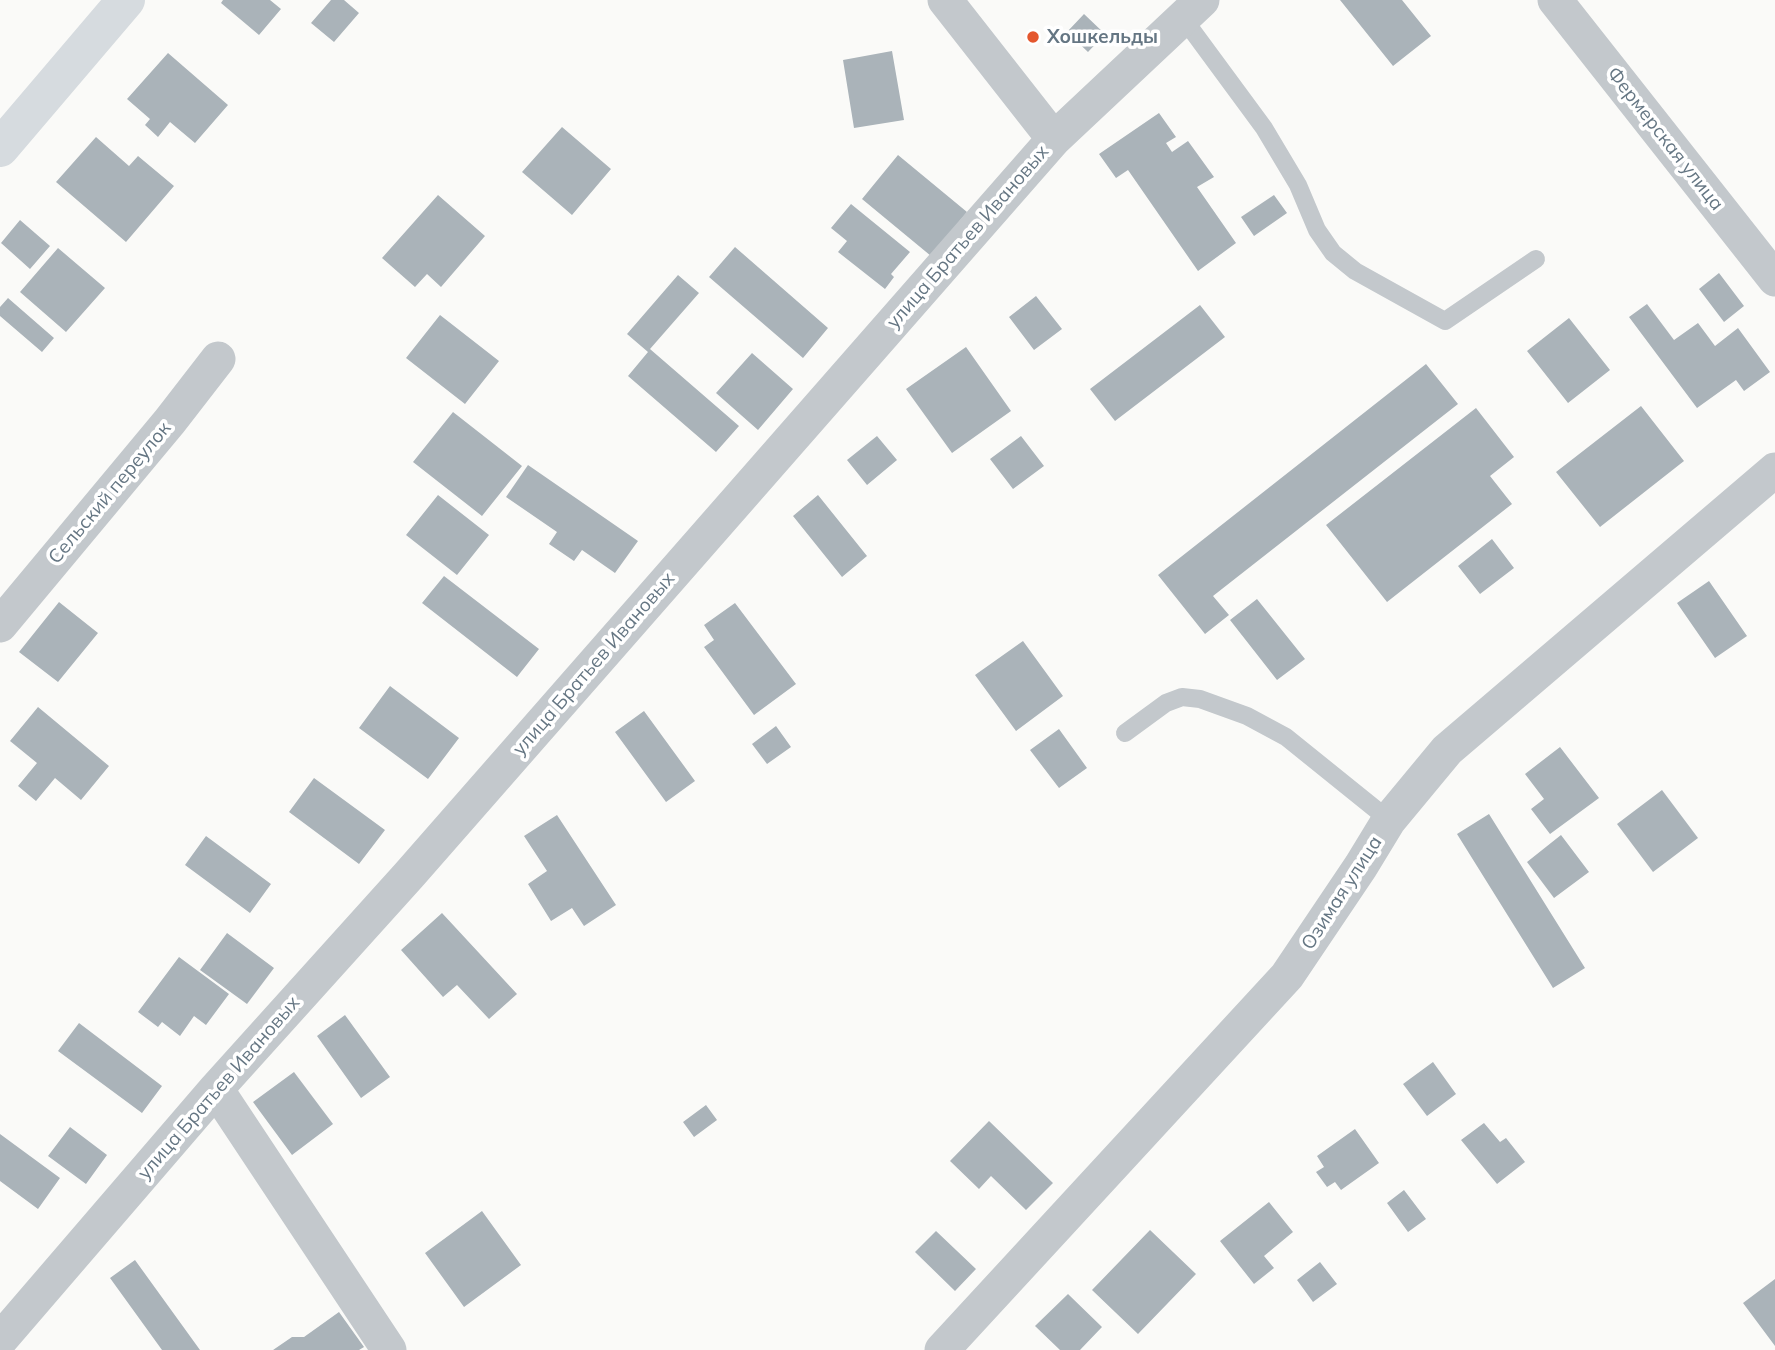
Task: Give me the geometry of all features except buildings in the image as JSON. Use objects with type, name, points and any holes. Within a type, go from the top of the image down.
[{"type":"main road","points":[[0,148],[126,0]]},
{"type":"street","points":[[945,0],[1054,139]]},
{"type":"street","name":"Фермерская улица","points":[[1555,0],[1775,279]]},
{"type":"street","name":"улица Братьев Ивановых","points":[[0,1340],[216,1089],[409,875],[1054,139],[1192,9]]},
{"type":"street","name":"Сельский переулок","points":[[0,625],[170,421],[218,359]]},
{"type":"street","name":"Озимая улица","points":[[942,1350],[1287,976],[1362,866],[1389,820],[1447,750],[1775,470]]},
{"type":"street","points":[[216,1089],[389,1350]]},
{"type":"lane","points":[[1192,9],[1298,185],[1317,230],[1333,253],[1355,271],[1445,321],[1536,259]]},
{"type":"lane","points":[[1125,733],[1166,703],[1182,697],[1200,699],[1247,716],[1286,737],[1389,820]]},
{"type":"place","name":"Хошкельды","points":[[1033,37]]}]
